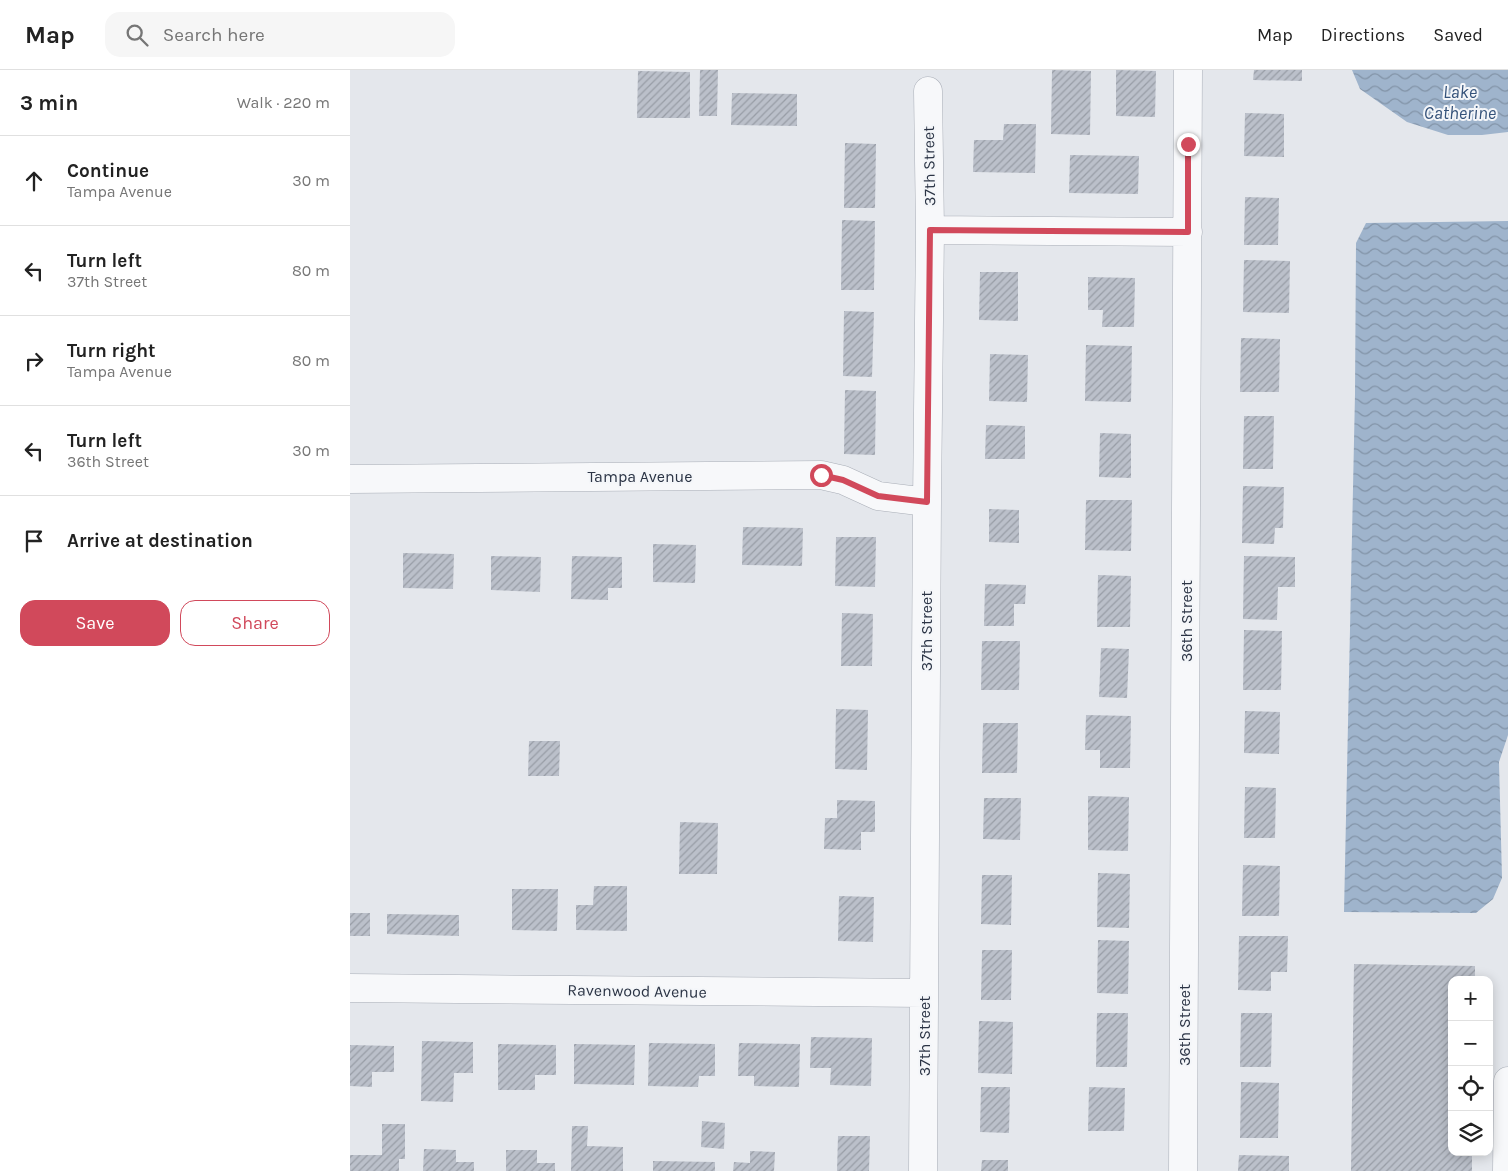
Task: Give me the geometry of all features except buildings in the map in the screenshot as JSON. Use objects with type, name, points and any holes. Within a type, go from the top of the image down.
[{"type":"street","name":"36th Street","points":[[1183,1171],[1188,70]]},
{"type":"street","name":"37th Street","points":[[923,1171],[930,230],[928,91]]},
{"type":"street","points":[[930,230],[1188,232]]},
{"type":"street","name":"Tampa Avenue","points":[[350,479],[821,475],[843,480],[878,496],[927,502]]},
{"type":"street","name":"Ravenwood Avenue","points":[[350,988],[924,993]]},
{"type":"street","points":[[1507,1171],[1508,1081]]},
{"type":"water","name":"Lake Catherine","points":[[1352,70],[1508,70],[1508,132],[1482,135],[1448,135],[1407,122],[1360,89]]},
{"type":"water","points":[[1508,221],[1508,735],[1499,762],[1502,878],[1493,899],[1476,913],[1344,912],[1355,394],[1356,243],[1366,223]]},
{"type":"route","points":[[821,475],[843,480],[878,496],[927,502],[930,230],[1188,232],[1188,144]]}]
